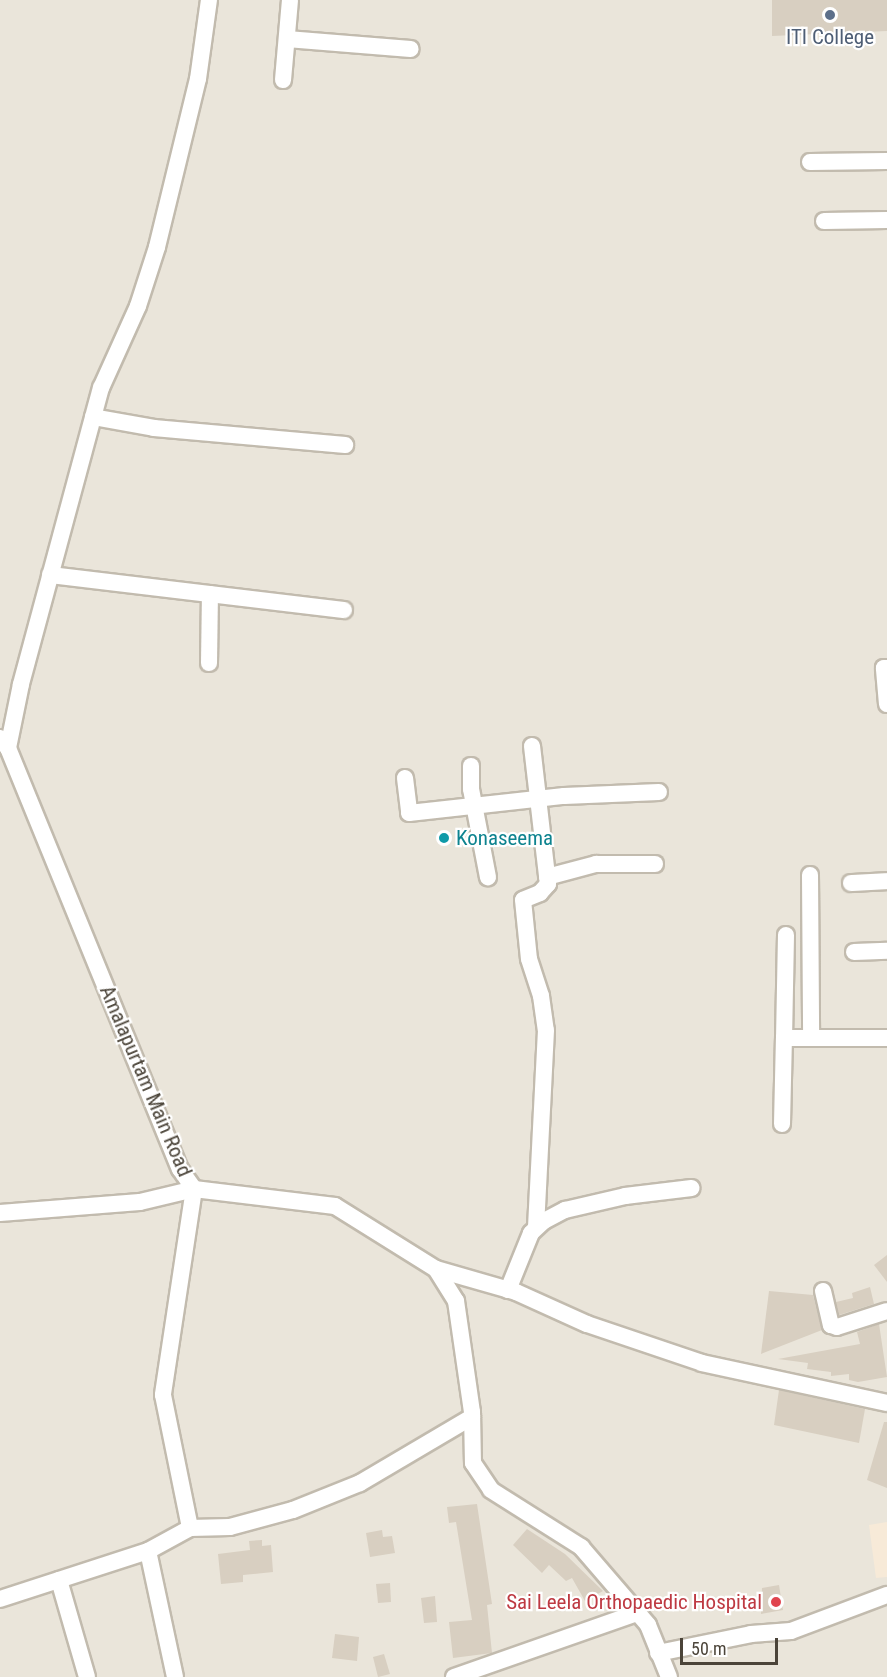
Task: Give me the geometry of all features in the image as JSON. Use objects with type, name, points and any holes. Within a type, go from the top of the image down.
[{"type":"street","points":[[4,743],[93,417],[157,247],[198,78],[208,0]]},
{"type":"street","points":[[283,80],[290,0]]},
{"type":"street","points":[[287,39],[411,49]]},
{"type":"street","points":[[810,162],[887,160]]},
{"type":"street","points":[[824,220],[887,220]]},
{"type":"street","points":[[93,417],[153,428],[345,445]]},
{"type":"street","points":[[50,575],[344,610]]},
{"type":"street","points":[[209,663],[210,594]]},
{"type":"street","points":[[886,704],[887,668]]},
{"type":"street","name":"Amalapurtam Main Road","points":[[4,743],[180,1169],[194,1189],[335,1206],[436,1269],[456,1301],[472,1417],[473,1463],[490,1490],[580,1547],[648,1624],[669,1677]]},
{"type":"street","points":[[508,1290],[536,1226],[546,1030],[541,996],[529,960],[523,900],[540,893],[548,884],[532,746]]},
{"type":"street","points":[[471,766],[474,807],[488,877]]},
{"type":"street","points":[[405,778],[409,813],[659,792]]},
{"type":"street","points":[[547,877],[596,864],[655,864]]},
{"type":"street","points":[[810,875],[811,1038]]},
{"type":"street","points":[[851,883],[887,881]]},
{"type":"street","points":[[782,1124],[786,935]]},
{"type":"street","points":[[854,952],[887,951]]},
{"type":"street","points":[[784,1038],[887,1038]]},
{"type":"street","points":[[536,1226],[566,1210],[606,1200],[651,1190],[692,1188]]},
{"type":"street","points":[[0,1212],[140,1203],[194,1189],[163,1395],[190,1528]]},
{"type":"street","points":[[436,1269],[508,1290],[587,1324],[702,1363],[887,1403]]},
{"type":"street","points":[[823,1291],[831,1324],[837,1327],[887,1311]]},
{"type":"street","points":[[0,1599],[148,1551],[190,1528],[230,1527],[293,1510],[360,1483],[472,1417]]},
{"type":"street","points":[[148,1551],[175,1677]]},
{"type":"street","points":[[58,1580],[87,1677]]},
{"type":"street","points":[[658,1653],[751,1634],[791,1631],[887,1595]]},
{"type":"street","points":[[454,1677],[638,1613]]},
{"type":"shaded area","points":[[0,0],[887,0],[887,1677],[0,1677]]},
{"type":"shaded area","points":[[887,1522],[887,1577],[876,1578],[869,1525]]},
{"type":"building","name":"ITI College","points":[[772,0],[887,0],[887,31],[772,36]]},
{"type":"building","points":[[887,1255],[887,1282],[874,1265]]},
{"type":"building","points":[[870,1287],[874,1304],[839,1315],[836,1302],[853,1298],[852,1293]]},
{"type":"building","points":[[769,1291],[813,1295],[822,1330],[761,1354]]},
{"type":"building","points":[[879,1324],[887,1377],[858,1382],[849,1380],[849,1374],[831,1376],[831,1372],[807,1369],[808,1363],[778,1359],[860,1344],[857,1332]]},
{"type":"building","points":[[779,1390],[865,1409],[859,1443],[774,1425]]},
{"type":"building","points":[[884,1422],[887,1422],[887,1488],[867,1480]]},
{"type":"building","points":[[477,1504],[492,1604],[487,1605],[492,1653],[453,1658],[449,1622],[472,1620],[456,1522],[449,1523],[447,1507]]},
{"type":"building","points":[[527,1529],[565,1554],[603,1591],[585,1601],[572,1578],[566,1581],[549,1565],[542,1573],[513,1545]]},
{"type":"building","points":[[382,1530],[383,1537],[392,1536],[395,1553],[370,1557],[366,1533]]},
{"type":"building","points":[[262,1540],[262,1546],[271,1545],[273,1572],[243,1575],[243,1582],[221,1584],[218,1554],[250,1550],[249,1541]]},
{"type":"building","points":[[390,1583],[391,1602],[378,1603],[376,1584]]},
{"type":"building","points":[[779,1585],[783,1610],[761,1614],[762,1588]]},
{"type":"building","points":[[435,1596],[437,1622],[424,1623],[421,1598]]},
{"type":"building","points":[[335,1634],[359,1637],[357,1661],[332,1658]]},
{"type":"building","points":[[384,1654],[390,1674],[378,1677],[373,1657]]},
{"type":"place","name":"ITI College","points":[[830,15]]},
{"type":"place","name":"Konaseema","points":[[444,838]]},
{"type":"place","name":"Sai Leela Orthopaedic Hospital","points":[[776,1602]]}]
